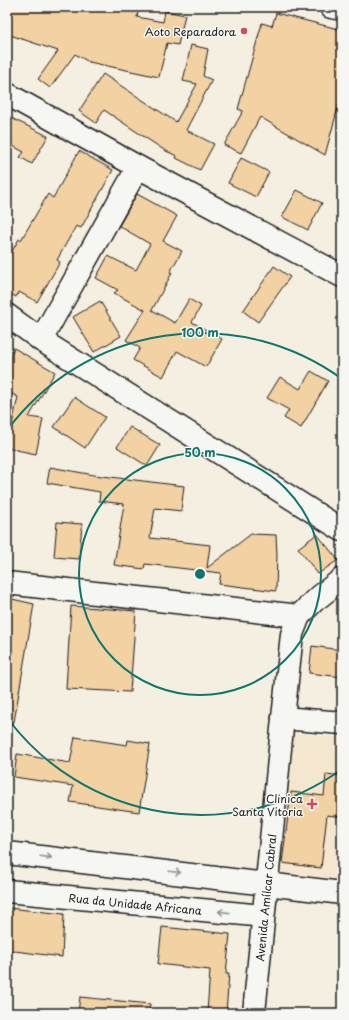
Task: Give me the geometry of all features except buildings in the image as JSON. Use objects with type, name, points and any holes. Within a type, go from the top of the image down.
[{"type":"street","points":[[331,7],[342,9]]},
{"type":"street","points":[[7,94],[138,167],[342,276]]},
{"type":"street","points":[[41,340],[138,167]]},
{"type":"street","points":[[7,315],[41,340],[342,530]]},
{"type":"street","points":[[7,583],[299,616],[314,601],[337,590]]},
{"type":"street","name":"Avenida Amílcar Cabral","points":[[254,1013],[292,634],[299,616]]},
{"type":"street","points":[[283,718],[342,723]]},
{"type":"street","points":[[7,853],[342,893]]},
{"type":"street","name":"Rua da Unidade Africana","points":[[7,891],[263,916]]},
{"type":"shaded area","name":"Clinica Santa Vitoria","points":[[291,733],[342,738],[342,880],[273,871]]},
{"type":"place","name":"Aoto Reparadora","points":[[244,31]]},
{"type":"place","name":"Clinica Santa Vitoria","points":[[312,804]]}]
